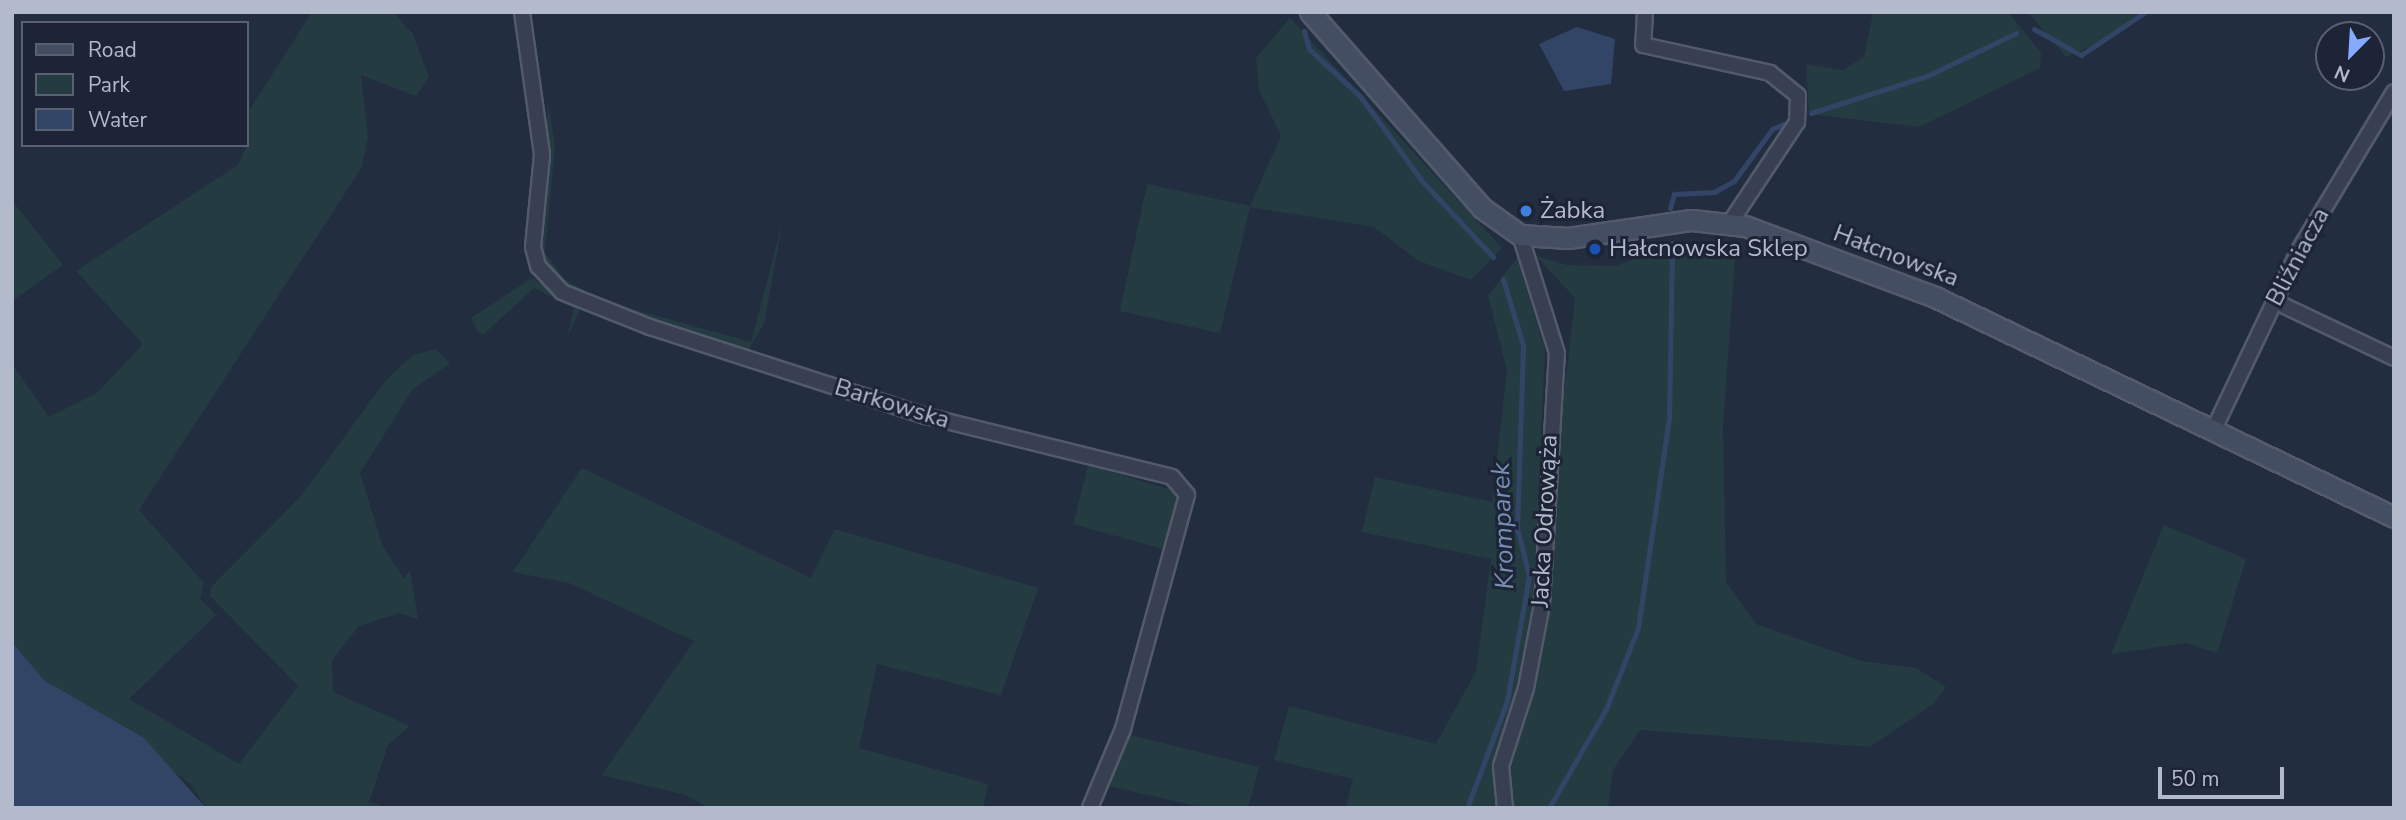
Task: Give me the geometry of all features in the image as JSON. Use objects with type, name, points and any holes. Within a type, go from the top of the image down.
[{"type":"street","name":"Barkowska","points":[[522,12],[542,155],[533,247],[538,266],[562,292],[650,327],[926,416],[1172,477],[1187,495],[1124,729],[1090,808]]},
{"type":"street","points":[[1310,12],[1482,208],[1520,235]]},
{"type":"street","points":[[1645,12],[1643,45],[1770,73],[1798,96],[1797,122],[1730,223]]},
{"type":"street","name":"Bliźniacza","points":[[2214,429],[2274,301],[2394,92]]},
{"type":"street","name":"Hałcnowska","points":[[1520,235],[1568,238],[1692,220],[1730,223],[1936,297],[2394,517]]},
{"type":"street","name":"Jacka Odrowąża","points":[[1505,808],[1501,766],[1526,688],[1542,604],[1557,353],[1520,235]]},
{"type":"street","points":[[2274,301],[2394,358]]},
{"type":"green space","points":[[312,12],[393,12],[413,34],[429,77],[416,96],[361,75],[368,136],[362,167],[139,510],[204,583],[200,599],[216,615],[129,699],[239,764],[298,686],[210,596],[211,587],[301,496],[386,380],[413,355],[436,349],[450,363],[412,390],[360,473],[383,547],[404,579],[410,570],[418,619],[399,613],[359,626],[332,660],[333,692],[410,726],[388,745],[369,802],[390,808],[206,808],[191,784],[45,681],[12,642],[12,364],[49,417],[97,393],[143,344],[76,271],[238,165],[248,147],[248,112]]},
{"type":"green space","points":[[1873,12],[2008,12],[2041,53],[2040,68],[1919,127],[1809,114],[1806,64],[1843,70],[1864,57]]},
{"type":"green space","points":[[2028,12],[2141,12],[2096,44],[2066,57]]},
{"type":"green space","points":[[1290,18],[1502,248],[1471,280],[1419,261],[1374,227],[1250,207],[1220,333],[1120,311],[1147,184],[1250,206],[1281,136],[1259,90],[1256,58]]},
{"type":"green space","points":[[548,103],[555,146],[545,252],[564,279],[598,298],[596,303],[561,283],[539,249]]},
{"type":"green space","points":[[14,203],[63,265],[12,301],[12,204]]},
{"type":"green space","points":[[783,220],[764,324],[748,350],[617,312],[618,305],[751,342]]},
{"type":"green space","points":[[1675,245],[1736,245],[1723,425],[1726,582],[1756,624],[1861,661],[1916,668],[1946,687],[1933,704],[1870,747],[1640,730],[1613,770],[1608,808],[1346,808],[1353,779],[1274,760],[1289,706],[1436,744],[1476,671],[1491,559],[1362,532],[1375,477],[1492,502],[1507,371],[1488,296],[1517,258],[1545,350],[1538,501],[1550,519],[1575,298],[1536,256],[1567,265],[1615,266]]},
{"type":"green space","points":[[532,278],[580,310],[567,338],[574,308],[534,288],[483,335],[477,330],[471,318]]},
{"type":"green space","points":[[1088,465],[1172,490],[1178,501],[1163,549],[1073,524]]},
{"type":"green space","points":[[582,468],[811,578],[835,529],[1038,588],[1001,695],[877,664],[859,748],[988,784],[983,808],[709,808],[686,795],[602,775],[694,641],[569,583],[513,572]]},
{"type":"green space","points":[[2164,525],[2246,559],[2217,653],[2187,643],[2111,654]]},
{"type":"green space","points":[[1127,734],[1259,767],[1248,808],[1205,808],[1109,786]]},
{"type":"water","points":[[1577,27],[1615,39],[1611,84],[1564,91],[1539,44]]},
{"type":"water","points":[[12,642],[45,681],[144,738],[206,808],[12,808]]},
{"type":"waterway","points":[[2034,29],[2081,55],[2145,12]]},
{"type":"waterway","name":"Kromparek","points":[[1304,31],[1309,49],[1360,96],[1422,181],[1493,257]]},
{"type":"waterway","points":[[1811,113],[1927,76],[2016,33]]},
{"type":"waterway","points":[[1670,208],[1674,194],[1714,192],[1734,181],[1772,129],[1784,124]]},
{"type":"waterway","points":[[1549,808],[1606,709],[1638,628],[1669,419],[1672,243]]},
{"type":"waterway","name":"Kromparek","points":[[1467,808],[1507,701],[1529,576],[1517,528],[1523,345],[1503,279]]},
{"type":"place","name":"Żabka","points":[[1526,211]]},
{"type":"place","name":"Hałcnowska Sklep","points":[[1595,249]]}]
